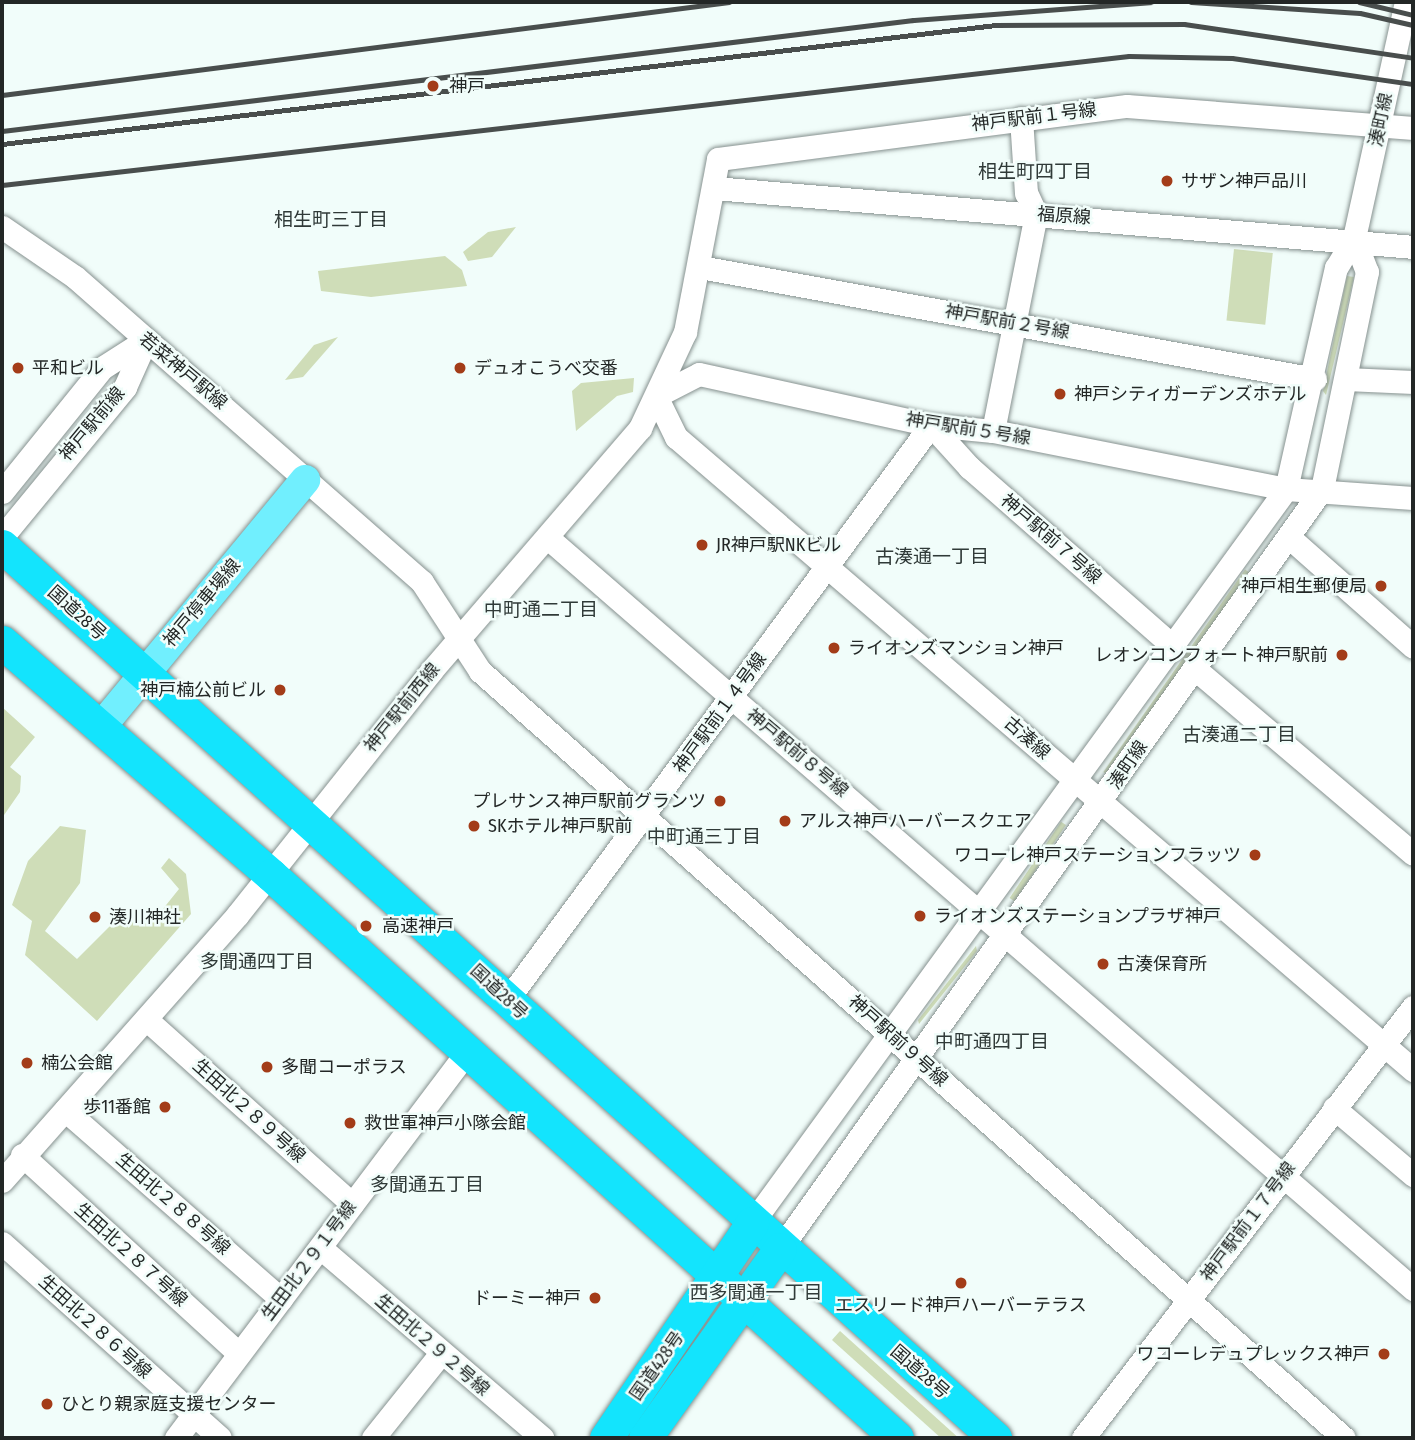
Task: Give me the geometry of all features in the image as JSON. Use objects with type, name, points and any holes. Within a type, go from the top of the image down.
[{"type":"highway","name":"国道28号","points":[[2,546],[145,675],[311,818],[780,1249],[995,1438]]},
{"type":"highway","points":[[2,642],[271,875],[468,1051],[716,1279],[897,1438]]},
{"type":"highway","name":"国道428号","points":[[606,1438],[752,1223]]},
{"type":"highway","name":"国道428号","points":[[645,1438],[780,1249]]},
{"type":"main road","name":"神戸停車場線","points":[[100,728],[304,480]]},
{"type":"street","name":"湊町線","points":[[752,1223],[983,912],[1076,780],[1175,648],[1286,489],[1315,379],[1336,268],[1354,238],[1406,2]]},
{"type":"street","name":"神戸駅前１号線","points":[[714,188],[718,159],[1127,106],[1381,123],[1413,128]]},
{"type":"street","points":[[993,431],[1036,214],[1026,192],[1021,118]]},
{"type":"street","name":"福原線","points":[[714,188],[1354,238],[1413,247]]},
{"type":"street","name":"神戸駅前西線","points":[[2,1181],[271,875],[311,818],[461,636],[640,428],[685,332],[714,188]]},
{"type":"street","name":"若菜神戸駅線","points":[[3,232],[146,340],[382,546],[422,582],[461,636]]},
{"type":"street","name":"湊町線","points":[[780,1249],[915,1056],[1102,803],[1194,668],[1290,538],[1322,489],[1367,272],[1354,238]]},
{"type":"street","name":"神戸駅前２号線","points":[[699,267],[1315,379]]},
{"type":"street","name":"神戸駅前線","points":[[2,492],[102,368],[146,340]]},
{"type":"street","name":"神戸駅前線","points":[[2,537],[125,387],[146,340]]},
{"type":"street","name":"神戸駅前５号線","points":[[656,396],[699,374],[931,425],[993,431],[1286,489],[1322,489]]},
{"type":"street","points":[[1346,379],[1413,382]]},
{"type":"street","name":"古湊線","points":[[656,396],[676,437],[830,564],[1102,803],[1413,1070]]},
{"type":"street","name":"神戸駅前１４号線","points":[[507,1000],[931,425]]},
{"type":"street","name":"神戸駅前７号線","points":[[931,425],[970,467],[1175,648]]},
{"type":"street","points":[[1322,489],[1413,498]]},
{"type":"street","name":"神戸駅前８号線","points":[[548,538],[983,912],[1004,933]]},
{"type":"street","points":[[1290,538],[1413,647]]},
{"type":"street","name":"神戸駅前９号線","points":[[461,636],[480,671],[1344,1438]]},
{"type":"street","points":[[1194,668],[1413,854]]},
{"type":"street","points":[[1004,933],[1413,1289]]},
{"type":"street","name":"神戸駅前１７号線","points":[[1083,1438],[1413,1007]]},
{"type":"street","name":"生田北２８９号線","points":[[146,1019],[352,1204]]},
{"type":"street","name":"生田北２９１号線","points":[[176,1438],[281,1299],[323,1250],[352,1204],[468,1051]]},
{"type":"street","points":[[1334,1108],[1413,1175]]},
{"type":"street","name":"生田北２８８号線","points":[[65,1110],[281,1299]]},
{"type":"street","name":"生田北２８７号線","points":[[22,1156],[239,1354]]},
{"type":"street","name":"生田北２８６号線","points":[[2,1243],[220,1438]]},
{"type":"street","name":"生田北２９２号線","points":[[323,1250],[542,1438]]},
{"type":"street","points":[[373,1438],[441,1353]]},
{"type":"green space","points":[[516,227],[492,257],[468,261],[463,252],[488,232]]},
{"type":"green space","points":[[1234,249],[1273,253],[1265,325],[1226,321]]},
{"type":"green space","points":[[445,256],[462,270],[467,286],[371,297],[321,291],[318,271]]},
{"type":"green space","points":[[1347,276],[1354,277],[1326,395],[1323,391]]},
{"type":"green space","points":[[338,337],[303,377],[285,380],[314,345]]},
{"type":"green space","points":[[634,378],[633,392],[617,396],[576,431],[572,391],[581,383]]},
{"type":"green space","points":[[1245,570],[1250,573],[1108,775],[1103,772]]},
{"type":"green space","points":[[2,707],[35,737],[10,767],[21,776],[20,792],[2,818]]},
{"type":"green space","points":[[1061,822],[1066,825],[1015,901],[1010,898]]},
{"type":"green space","points":[[60,826],[86,830],[80,883],[45,931],[77,959],[123,913],[150,925],[179,889],[161,868],[169,858],[186,874],[191,914],[97,1021],[25,955],[32,921],[12,905],[28,861]]},
{"type":"green space","points":[[976,946],[977,951],[919,1024],[918,1020]]},
{"type":"green space","points":[[840,1331],[958,1437],[941,1438],[832,1340]]},
{"type":"railway","points":[[2,95],[729,2]]},
{"type":"railway","points":[[2,131],[913,20],[1150,2]]},
{"type":"railway","points":[[1191,2],[1360,13],[1413,25]]},
{"type":"railway","points":[[1359,2],[1413,15]]},
{"type":"railway","points":[[2,144],[996,25],[1184,24],[1413,58]]},
{"type":"railway","points":[[2,185],[1129,56],[1232,58],[1413,84]]},
{"type":"place","name":"神戸","points":[[433,86]]},
{"type":"place","name":"サザン神戸品川","points":[[1167,181]]},
{"type":"place","name":"平和ビル","points":[[18,368]]},
{"type":"place","name":"デュオこうべ交番","points":[[460,368]]},
{"type":"place","name":"神戸シティガーデンズホテル","points":[[1060,394]]},
{"type":"place","name":"JR神戸駅NKビル","points":[[702,545]]},
{"type":"place","name":"神戸相生郵便局","points":[[1381,586]]},
{"type":"place","name":"ライオンズマンション神戸","points":[[834,648]]},
{"type":"place","name":"レオンコンフォート神戸駅前","points":[[1342,655]]},
{"type":"place","name":"神戸楠公前ビル","points":[[280,690]]},
{"type":"place","name":"プレサンス神戸駅前グランツ","points":[[720,801]]},
{"type":"place","name":"アルス神戸ハーバースクエア","points":[[785,821]]},
{"type":"place","name":"SKホテル神戸駅前","points":[[474,826]]},
{"type":"place","name":"ワコーレ神戸ステーションフラッツ","points":[[1255,855]]},
{"type":"place","name":"ライオンズステーションプラザ神戸","points":[[920,916]]},
{"type":"place","name":"湊川神社","points":[[95,917]]},
{"type":"place","name":"高速神戸","points":[[366,926]]},
{"type":"place","name":"古湊保育所","points":[[1103,964]]},
{"type":"place","name":"楠公会館","points":[[27,1063]]},
{"type":"place","name":"多聞コーポラス","points":[[267,1067]]},
{"type":"place","name":"歩11番館","points":[[165,1107]]},
{"type":"place","name":"救世軍神戸小隊会館","points":[[350,1123]]},
{"type":"place","name":"エスリード神戸ハーバーテラス","points":[[961,1283]]},
{"type":"place","name":"ドーミー神戸","points":[[595,1298]]},
{"type":"place","name":"ワコーレデュプレックス神戸","points":[[1384,1354]]},
{"type":"place","name":"ひとり親家庭支援センター","points":[[47,1404]]},
{"type":"district","name":"相生町四丁目","points":[[1035,172]]},
{"type":"district","name":"相生町三丁目","points":[[331,220]]},
{"type":"district","name":"古湊通一丁目","points":[[932,557]]},
{"type":"district","name":"中町通二丁目","points":[[541,610]]},
{"type":"district","name":"古湊通二丁目","points":[[1239,735]]},
{"type":"district","name":"中町通三丁目","points":[[704,837]]},
{"type":"district","name":"多聞通四丁目","points":[[257,962]]},
{"type":"district","name":"中町通四丁目","points":[[992,1042]]},
{"type":"district","name":"多聞通五丁目","points":[[427,1185]]},
{"type":"district","name":"西多聞通一丁目","points":[[756,1293]]}]
